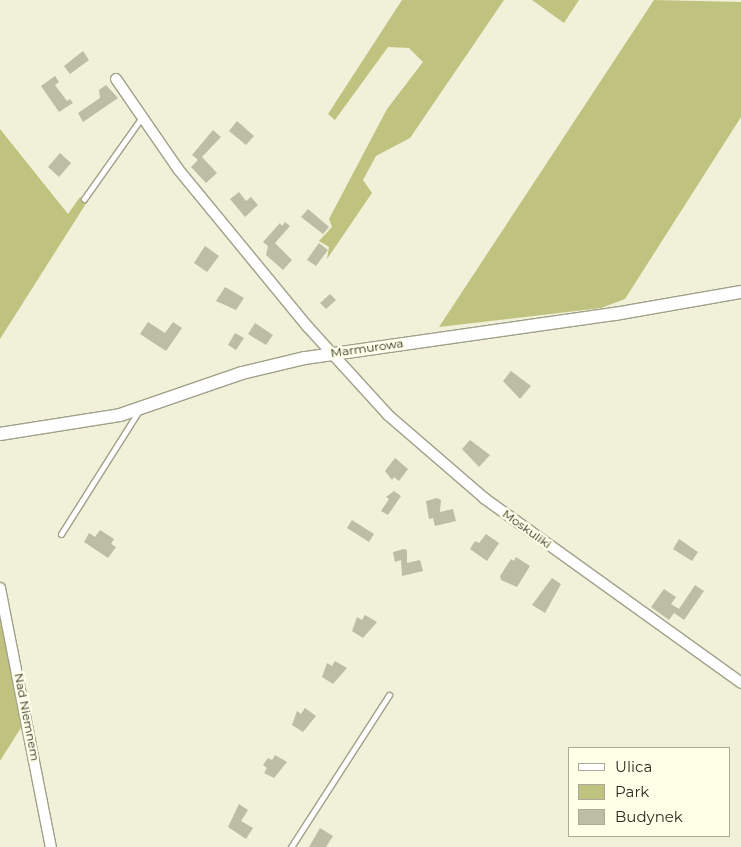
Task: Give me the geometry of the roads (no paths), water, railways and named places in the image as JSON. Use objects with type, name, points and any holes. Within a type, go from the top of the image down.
[{"type":"street","name":"Moskuliki","points":[[116,79],[184,176],[308,327],[333,352],[388,415],[484,498],[741,683]]},
{"type":"street","name":"Marmurowa","points":[[0,434],[120,414],[242,372],[333,352],[615,314],[741,292]]},
{"type":"street","name":"Nad Niemnem","points":[[0,588],[2,609],[51,847]]},
{"type":"lane","points":[[84,199],[142,117]]},
{"type":"lane","points":[[61,534],[141,408]]},
{"type":"lane","points":[[291,847],[389,695]]}]
